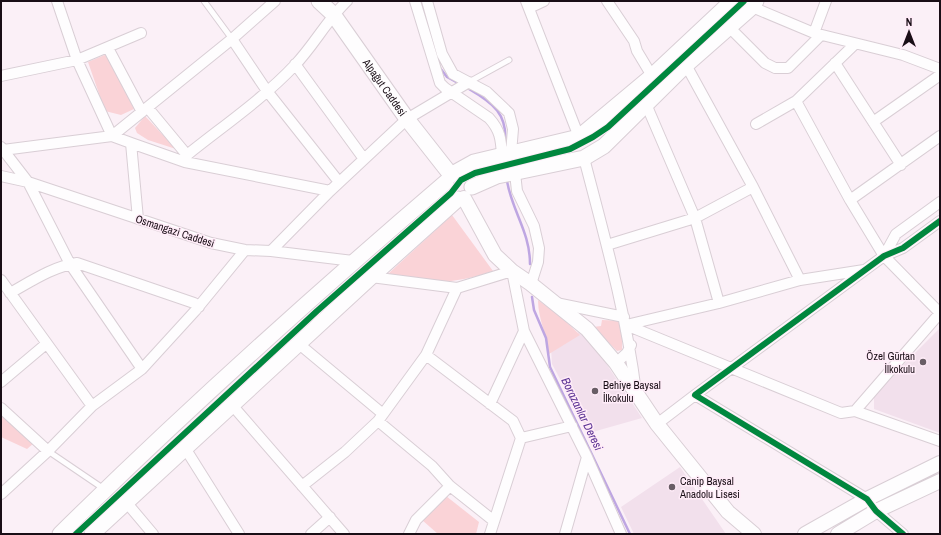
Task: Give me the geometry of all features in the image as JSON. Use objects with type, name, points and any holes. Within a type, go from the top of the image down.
[{"type":"main road","name":"Alpağut Caddesi","points":[[319,1],[333,14],[407,119],[451,176]]},
{"type":"main road","points":[[60,534],[105,490],[353,261],[451,176],[474,162],[579,137],[652,76],[732,1]]},
{"type":"main road","points":[[92,534],[371,277],[465,195],[492,177],[584,158],[604,146],[686,65],[754,4]]},
{"type":"main road","points":[[451,176],[460,172],[468,176],[465,195],[491,248],[512,271],[556,303],[587,329],[616,363],[637,392],[657,424],[728,512],[754,534]]},
{"type":"main road","points":[[451,176],[448,194],[465,195]]},
{"type":"main road","points":[[805,534],[867,499],[940,463]]},
{"type":"main road","points":[[838,534],[876,511],[940,481]]},
{"type":"main road","points":[[728,512],[737,532]]},
{"type":"street","points":[[57,1],[77,60],[112,136]]},
{"type":"street","points":[[112,136],[232,39],[275,1]]},
{"type":"street","points":[[186,158],[267,91],[295,64],[333,14],[347,1]]},
{"type":"street","points":[[415,1],[440,83],[453,94],[489,118],[501,137],[507,154]]},
{"type":"street","points":[[427,1],[438,41],[447,65],[453,74],[491,95],[509,113],[513,129],[507,154]]},
{"type":"street","points":[[544,1],[527,5],[579,137]]},
{"type":"street","points":[[607,1],[634,41],[652,76]]},
{"type":"street","points":[[729,27],[766,63],[775,68],[788,68],[818,34],[826,1]]},
{"type":"street","points":[[754,4],[818,34],[903,55],[940,69]]},
{"type":"street","points":[[1,76],[77,60],[141,33]]},
{"type":"street","points":[[232,39],[267,91],[339,182]]},
{"type":"street","points":[[756,124],[796,101],[855,44]]},
{"type":"street","points":[[108,48],[145,110],[186,158]]},
{"type":"street","points":[[836,63],[901,165]]},
{"type":"street","points":[[295,64],[364,159]]},
{"type":"street","points":[[686,65],[753,187],[800,280]]},
{"type":"street","points":[[873,122],[940,75]]},
{"type":"street","points":[[271,251],[339,182],[407,119],[453,94],[469,82]]},
{"type":"street","points":[[796,101],[850,200],[884,256],[940,313],[855,411]]},
{"type":"street","points":[[646,104],[695,218],[719,303]]},
{"type":"street","points":[[2,148],[112,136],[131,143],[186,158],[330,191]]},
{"type":"street","points":[[850,200],[940,136]]},
{"type":"street","points":[[131,143],[138,219]]},
{"type":"street","points":[[2,148],[28,182],[70,264],[142,368]]},
{"type":"street","points":[[584,158],[631,345],[637,392]]},
{"type":"street","points":[[515,173],[517,191],[534,226],[539,248],[538,262],[531,284]]},
{"type":"street","name":"Osmangazi Caddesi","points":[[1,176],[28,182],[211,243],[245,250],[271,251],[353,261]]},
{"type":"street","points":[[607,245],[695,218],[753,187]]},
{"type":"street","points":[[884,256],[896,234],[940,202]]},
{"type":"street","points":[[657,424],[730,368],[884,256],[903,248],[940,221]]},
{"type":"street","points":[[1,494],[48,451],[92,406],[142,368],[199,307],[245,250]]},
{"type":"street","points":[[92,406],[4,286],[32,281],[70,264],[81,263],[194,303],[199,307]]},
{"type":"street","points":[[625,321],[719,303],[800,280],[865,270]]},
{"type":"street","points":[[371,277],[457,288],[512,271],[524,331],[587,457],[621,534]]},
{"type":"street","points":[[302,486],[345,452],[381,417],[426,355],[457,288]]},
{"type":"street","points":[[556,303],[625,321],[730,368],[841,413],[855,411],[940,441]]},
{"type":"street","points":[[490,404],[524,331]]},
{"type":"street","points":[[1,382],[46,344]]},
{"type":"street","points":[[299,344],[381,417],[432,466],[450,486],[494,521]]},
{"type":"street","points":[[616,363],[627,353],[631,345]]},
{"type":"street","points":[[426,355],[513,422],[521,438],[490,534]]},
{"type":"street","points":[[695,395],[867,499],[876,511],[903,534]]},
{"type":"street","points":[[232,405],[344,534]]},
{"type":"street","points":[[1,408],[48,451]]},
{"type":"street","points":[[521,438],[572,426]]},
{"type":"street","points":[[185,448],[239,534]]},
{"type":"street","points":[[565,534],[587,457]]},
{"type":"street","points":[[410,534],[416,520],[450,486]]},
{"type":"street","points":[[126,502],[153,534]]},
{"type":"street","points":[[311,534],[330,518]]},
{"type":"lane","points":[[204,1],[232,39]]},
{"type":"lane","points":[[469,82],[509,60]]},
{"type":"lane","points":[[48,451],[105,490]]},
{"type":"shaded area","points":[[107,54],[134,109],[121,115],[105,111],[88,62]]},
{"type":"shaded area","points":[[145,116],[176,149],[148,140],[137,133],[135,128]]},
{"type":"shaded area","points":[[452,215],[493,271],[465,279],[441,282],[416,280],[388,274]]},
{"type":"shaded area","points":[[538,300],[560,316],[580,335],[549,354],[539,314]]},
{"type":"shaded area","points":[[602,320],[623,321],[622,350],[617,351],[593,327],[601,326]]},
{"type":"shaded area","name":"Özel Gürtan İlkokulu","points":[[939,329],[940,433],[874,409],[874,394]]},
{"type":"shaded area","name":"Behiye Baysal İlkokulu","points":[[582,330],[588,336],[642,418],[589,433],[552,364],[551,349]]},
{"type":"shaded area","points":[[1,414],[34,443],[27,449],[1,437]]},
{"type":"shaded area","name":"Canip Baysal Anadolu Lisesi","points":[[680,467],[726,534],[634,534],[621,507]]},
{"type":"shaded area","points":[[446,496],[479,522],[476,534],[438,534],[422,520]]},
{"type":"waterway","name":"Borazanlar Deresi","points":[[429,30],[432,41]]},
{"type":"waterway","name":"Borazanlar Deresi","points":[[440,68],[447,77],[458,83]]},
{"type":"waterway","name":"Borazanlar Deresi","points":[[469,89],[485,99],[497,110],[504,125],[505,144]]},
{"type":"waterway","name":"Borazanlar Deresi","points":[[507,181],[509,192],[527,242],[530,264]]},
{"type":"waterway","name":"Borazanlar Deresi","points":[[532,297],[534,310],[546,338],[550,367],[630,534]]},
{"type":"cycle path","points":[[76,534],[317,311],[451,193],[461,180],[475,173],[570,149],[593,137],[608,127],[744,1]]},
{"type":"cycle path","points":[[903,534],[876,511],[867,499],[695,395],[884,256],[903,248],[940,221]]},
{"type":"place","name":"Özel Gürtan İlkokulu","points":[[923,362]]},
{"type":"place","name":"Behiye Baysal İlkokulu","points":[[595,391]]},
{"type":"place","name":"Canip Baysal Anadolu Lisesi","points":[[672,487]]}]
